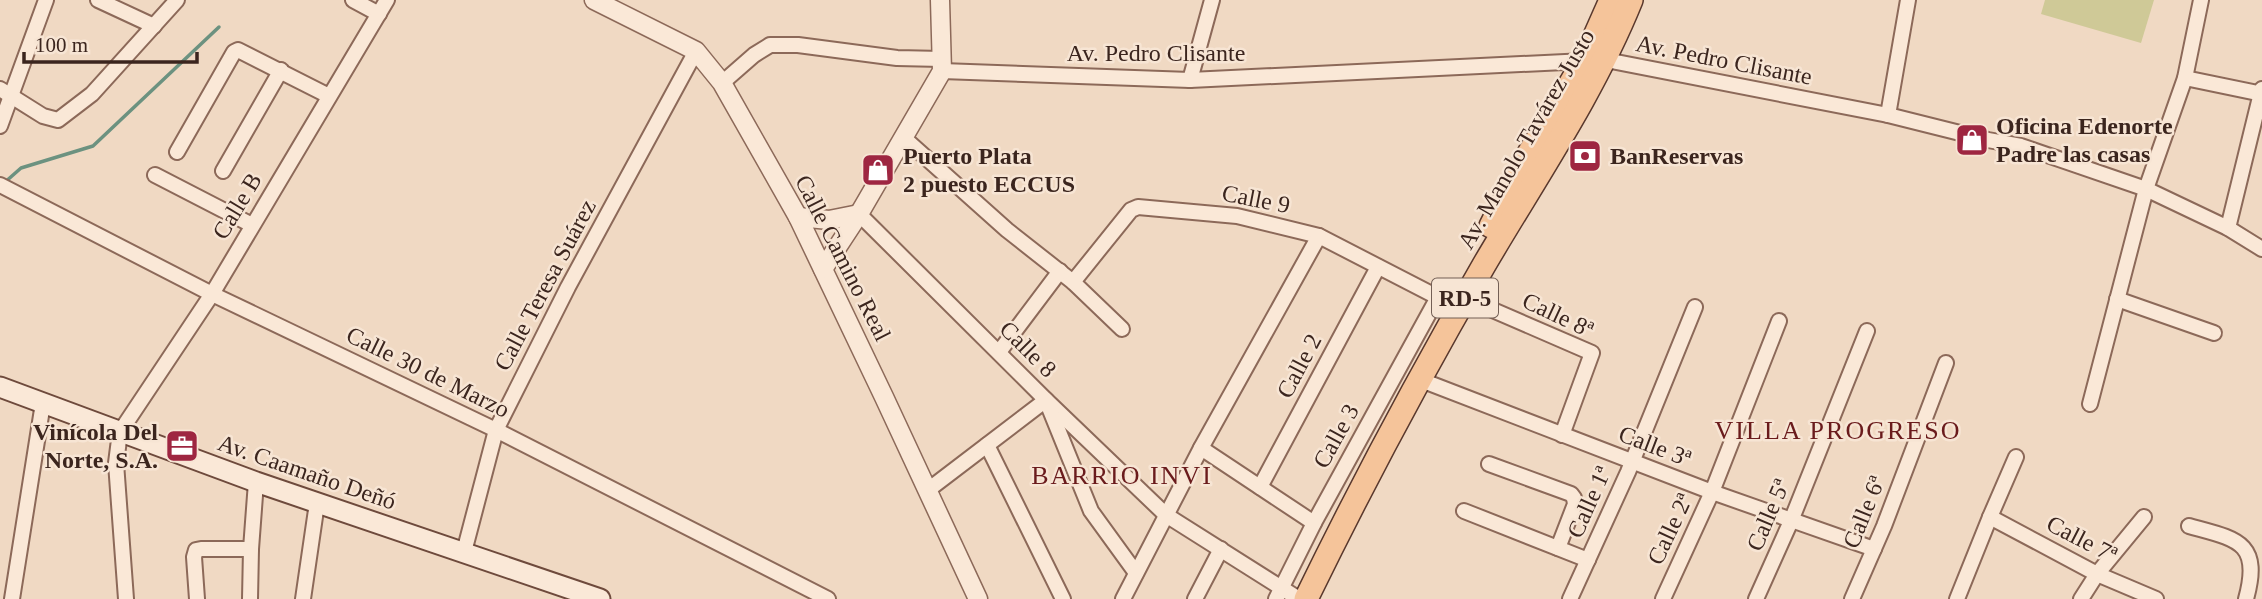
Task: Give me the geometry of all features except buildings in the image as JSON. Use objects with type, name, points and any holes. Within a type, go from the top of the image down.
[{"type":"main road","name":"Av. Manolo Tavárez Justo","points":[[1595,60],[1611,0]]},
{"type":"main road","name":"Av. Manolo Tavárez Justo","points":[[1292,597],[1451,299],[1631,0]]},
{"type":"main road","name":"Av. Manolo Tavárez Justo","points":[[1292,597],[1336,538],[1421,380],[1451,299]]},
{"type":"main road","name":"Av. Caamaño Deñó","points":[[0,387],[256,482],[600,599]]},
{"type":"street","points":[[0,126],[6,92],[46,0]]},
{"type":"street","points":[[98,0],[155,26]]},
{"type":"street","points":[[6,92],[43,116],[58,120],[92,94],[177,0]]},
{"type":"street","points":[[353,0],[379,13]]},
{"type":"street","name":"Calle B","points":[[120,432],[212,294],[387,0]]},
{"type":"street","name":"Calle Camino Real","points":[[594,0],[696,51],[722,83],[798,217],[978,599]]},
{"type":"street","points":[[823,269],[904,138],[942,65],[940,0]]},
{"type":"street","points":[[1190,80],[1212,0]]},
{"type":"street","points":[[1888,115],[1908,0]]},
{"type":"street","points":[[2090,404],[2146,188],[2185,78],[2201,0]]},
{"type":"street","name":"Av. Pedro Clisante","points":[[722,83],[770,45],[799,45],[942,65],[1190,80],[1595,60],[1888,115],[2021,146],[2146,188],[2228,228],[2262,249]]},
{"type":"street","points":[[177,152],[234,52],[238,50],[329,96]]},
{"type":"street","name":"Calle Teresa Suárez","points":[[464,552],[496,430],[568,287],[696,51]]},
{"type":"street","points":[[223,171],[281,70]]},
{"type":"street","points":[[2185,78],[2262,92],[2228,228]]},
{"type":"street","points":[[904,138],[1007,230],[1073,282],[1122,329]]},
{"type":"street","points":[[155,175],[252,225]]},
{"type":"street","name":"Calle 30 de Marzo","points":[[3,186],[212,294],[496,430],[828,599]]},
{"type":"street","name":"Calle 9","points":[[1073,282],[1131,210],[1138,207],[1237,216],[1319,236],[1378,267],[1451,299]]},
{"type":"street","points":[[798,217],[829,220],[859,214]]},
{"type":"street","name":"Calle 8","points":[[859,214],[1166,515],[1292,597]]},
{"type":"street","points":[[1123,599],[1201,448],[1319,236]]},
{"type":"street","name":"Calle 2","points":[[1260,487],[1378,267]]},
{"type":"street","points":[[999,352],[1060,271]]},
{"type":"street","name":"Calle 8ª","points":[[1451,299],[1592,353],[1562,435]]},
{"type":"street","name":"Calle 3","points":[[1292,597],[1314,523],[1451,299]]},
{"type":"street","points":[[2117,299],[2214,332]]},
{"type":"street","name":"Calle 1ª","points":[[1570,599],[1631,462],[1695,307]]},
{"type":"street","name":"Calle 2ª","points":[[1663,599],[1712,492],[1779,321]]},
{"type":"street","name":"Calle 5ª","points":[[1756,599],[1791,521],[1867,331]]},
{"type":"street","name":"Calle 6ª","points":[[1852,599],[1946,363]]},
{"type":"street","name":"Calle 3ª","points":[[1421,380],[1631,462],[1874,549]]},
{"type":"street","points":[[928,490],[1046,400],[1091,511],[1136,573]]},
{"type":"street","points":[[12,599],[43,403]]},
{"type":"street","points":[[120,432],[116,463],[126,599]]},
{"type":"street","points":[[987,445],[1063,599]]},
{"type":"street","points":[[1201,448],[1314,523]]},
{"type":"street","points":[[1957,599],[2016,457]]},
{"type":"street","points":[[1489,464],[1571,494],[1575,504],[1558,548]]},
{"type":"street","points":[[250,599],[256,482]]},
{"type":"street","points":[[303,599],[317,503]]},
{"type":"street","points":[[1464,511],[1588,560]]},
{"type":"street","name":"Calle 7ª","points":[[1990,517],[2097,574],[2156,599]]},
{"type":"street","points":[[2081,599],[2097,574],[2144,517]]},
{"type":"street","points":[[2189,526],[2230,537],[2241,545],[2248,554],[2251,568],[2251,583],[2246,599]]},
{"type":"street","points":[[197,599],[194,557],[196,550],[251,549]]},
{"type":"street","points":[[1195,599],[1221,549]]},
{"type":"shaded area","points":[[2045,0],[2154,0],[2141,43],[2041,14]]},
{"type":"waterway","points":[[4,183],[21,168],[93,146],[219,27]]},
{"type":"place","name":"Oficina Edenorte Padre las casas","points":[[1972,140]]},
{"type":"place","name":"BanReservas","points":[[1585,156]]},
{"type":"place","name":"Puerto Plata 2 puesto ECCUS","points":[[878,170]]},
{"type":"place","name":"Vinícola Del Norte, S.A.","points":[[182,446]]},
{"type":"district","name":"VILLA PROGRESO","points":[[1838,430]]},
{"type":"district","name":"BARRIO INVI","points":[[1122,475]]}]
